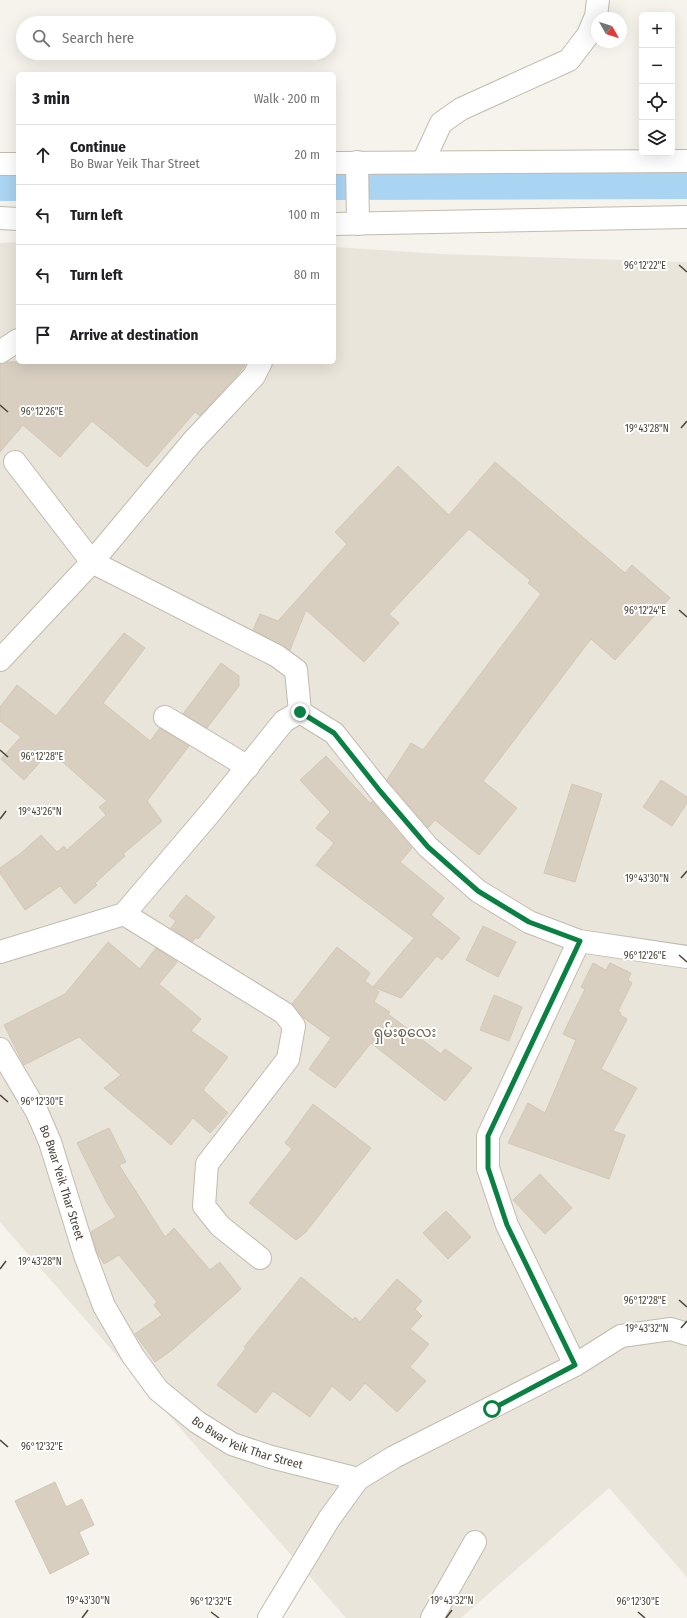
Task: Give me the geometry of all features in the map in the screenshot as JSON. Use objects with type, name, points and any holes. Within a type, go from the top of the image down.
[{"type":"street","points":[[423,162],[441,123],[446,119],[461,109],[568,60],[588,35],[596,16],[598,0]]},
{"type":"street","points":[[336,164],[358,171],[423,162],[687,161]]},
{"type":"street","points":[[0,164],[16,164]]},
{"type":"street","points":[[358,171],[358,213]]},
{"type":"street","points":[[336,223],[358,213],[687,217]]},
{"type":"street","points":[[0,218],[16,219]]},
{"type":"street","points":[[0,352],[16,341]]},
{"type":"street","points":[[0,660],[92,562],[192,441],[254,376],[260,364]]},
{"type":"street","points":[[15,462],[92,562],[277,656],[296,670],[300,712]]},
{"type":"street","points":[[0,952],[124,914],[248,767],[284,721],[300,712]]},
{"type":"street","points":[[300,712],[334,733],[380,791],[428,847],[478,891],[529,922],[580,941],[687,957]]},
{"type":"street","points":[[165,717],[248,767]]},
{"type":"street","points":[[124,914],[284,1014],[294,1026],[288,1058],[207,1164],[204,1206],[220,1226],[260,1258]]},
{"type":"street","points":[[575,1365],[507,1225],[488,1168],[488,1136],[580,941]]},
{"type":"street","name":"Bo Bwar Yeik Thar Street","points":[[0,1049],[36,1112],[50,1142],[85,1255],[104,1306],[133,1356],[158,1390],[197,1422],[232,1444],[271,1457],[358,1479]]},
{"type":"street","points":[[269,1618],[329,1519],[358,1479],[394,1457],[575,1365],[621,1336],[671,1329],[687,1334]]},
{"type":"street","points":[[432,1618],[475,1542]]},
{"type":"shaded area","points":[[16,242],[16,364],[336,364],[336,247],[442,254],[687,262],[687,1577],[609,1488],[461,1618],[346,1618],[0,1222],[0,243]]},
{"type":"building","points":[[16,362],[16,364],[246,364],[200,416],[195,412],[147,467],[92,421],[60,457],[23,425],[0,452],[0,364]]},
{"type":"building","points":[[495,462],[625,573],[632,565],[670,598],[615,660],[591,639],[483,781],[517,808],[479,855],[435,820],[428,828],[387,780],[411,743],[423,750],[541,594],[528,583],[530,580],[469,529],[389,614],[399,623],[364,662],[306,610],[290,650],[253,630],[260,614],[278,621],[347,544],[335,532],[398,466],[449,515]]},
{"type":"building","points":[[124,633],[145,648],[103,703],[150,741],[160,728],[189,746],[147,801],[162,821],[123,854],[125,856],[95,883],[97,885],[75,904],[60,886],[25,910],[0,873],[0,868],[21,853],[41,835],[57,852],[64,846],[67,850],[106,815],[99,807],[107,801],[50,751],[24,780],[1,759],[21,737],[0,721],[0,707],[17,685],[56,716]]},
{"type":"building","points":[[221,663],[239,676],[239,686],[207,728],[183,714]]},
{"type":"building","points":[[326,756],[371,804],[372,801],[412,848],[400,862],[444,898],[431,915],[460,938],[442,960],[437,956],[401,998],[373,987],[414,938],[316,865],[334,843],[316,828],[330,812],[300,780]]},
{"type":"building","points":[[661,780],[687,797],[687,803],[672,826],[643,807]]},
{"type":"building","points":[[572,784],[602,794],[575,882],[544,873]]},
{"type":"building","points":[[186,895],[215,917],[198,939],[196,937],[192,942],[171,928],[176,921],[169,916]]},
{"type":"building","points":[[483,926],[516,942],[498,977],[466,960]]},
{"type":"building","points":[[108,942],[140,969],[156,948],[177,962],[159,984],[201,1019],[191,1031],[228,1057],[203,1090],[228,1113],[210,1133],[193,1118],[171,1145],[104,1088],[121,1075],[79,1037],[24,1065],[4,1025],[65,994]]},
{"type":"building","points":[[337,947],[370,973],[365,981],[379,992],[374,1002],[390,1012],[388,1014],[441,1054],[445,1049],[472,1068],[445,1101],[371,1043],[335,1088],[309,1069],[331,1038],[304,1018],[292,1004]]},
{"type":"building","points":[[593,963],[606,970],[610,963],[631,973],[628,980],[632,983],[618,1011],[621,1013],[620,1015],[627,1019],[601,1069],[637,1088],[613,1131],[625,1135],[609,1179],[508,1143],[528,1103],[545,1113],[576,1040],[563,1034],[585,989],[581,987]]},
{"type":"building","points":[[494,995],[522,1007],[509,1041],[480,1030]]},
{"type":"building","points":[[313,1104],[371,1148],[306,1232],[296,1240],[249,1203],[292,1149],[285,1143]]},
{"type":"building","points":[[109,1128],[126,1162],[119,1165],[165,1237],[174,1228],[210,1270],[220,1262],[241,1289],[172,1350],[155,1362],[135,1334],[162,1315],[154,1305],[157,1302],[119,1255],[104,1264],[96,1250],[91,1232],[116,1217],[106,1201],[77,1143]]},
{"type":"building","points":[[540,1174],[572,1208],[545,1234],[513,1200]]},
{"type":"building","points":[[446,1211],[471,1237],[448,1259],[423,1233]]},
{"type":"building","points":[[301,1277],[353,1320],[355,1317],[360,1322],[397,1279],[422,1301],[415,1309],[422,1316],[410,1329],[429,1344],[410,1367],[426,1381],[397,1412],[365,1383],[350,1401],[332,1386],[310,1417],[273,1391],[256,1413],[217,1385],[246,1348],[244,1347]]},
{"type":"building","points":[[55,1482],[66,1507],[82,1499],[94,1525],[79,1532],[89,1554],[50,1574],[15,1501]]},
{"type":"waterway","points":[[336,184],[687,183]]},
{"type":"waterway","points":[[0,185],[16,185]]},
{"type":"district","name":"ရှမ်းစုလေး","points":[[405,1032]]},
{"type":"route","points":[[300,712],[334,733],[380,791],[428,847],[478,891],[529,922],[580,941],[488,1136],[488,1168],[507,1225],[575,1365],[492,1409]]}]
